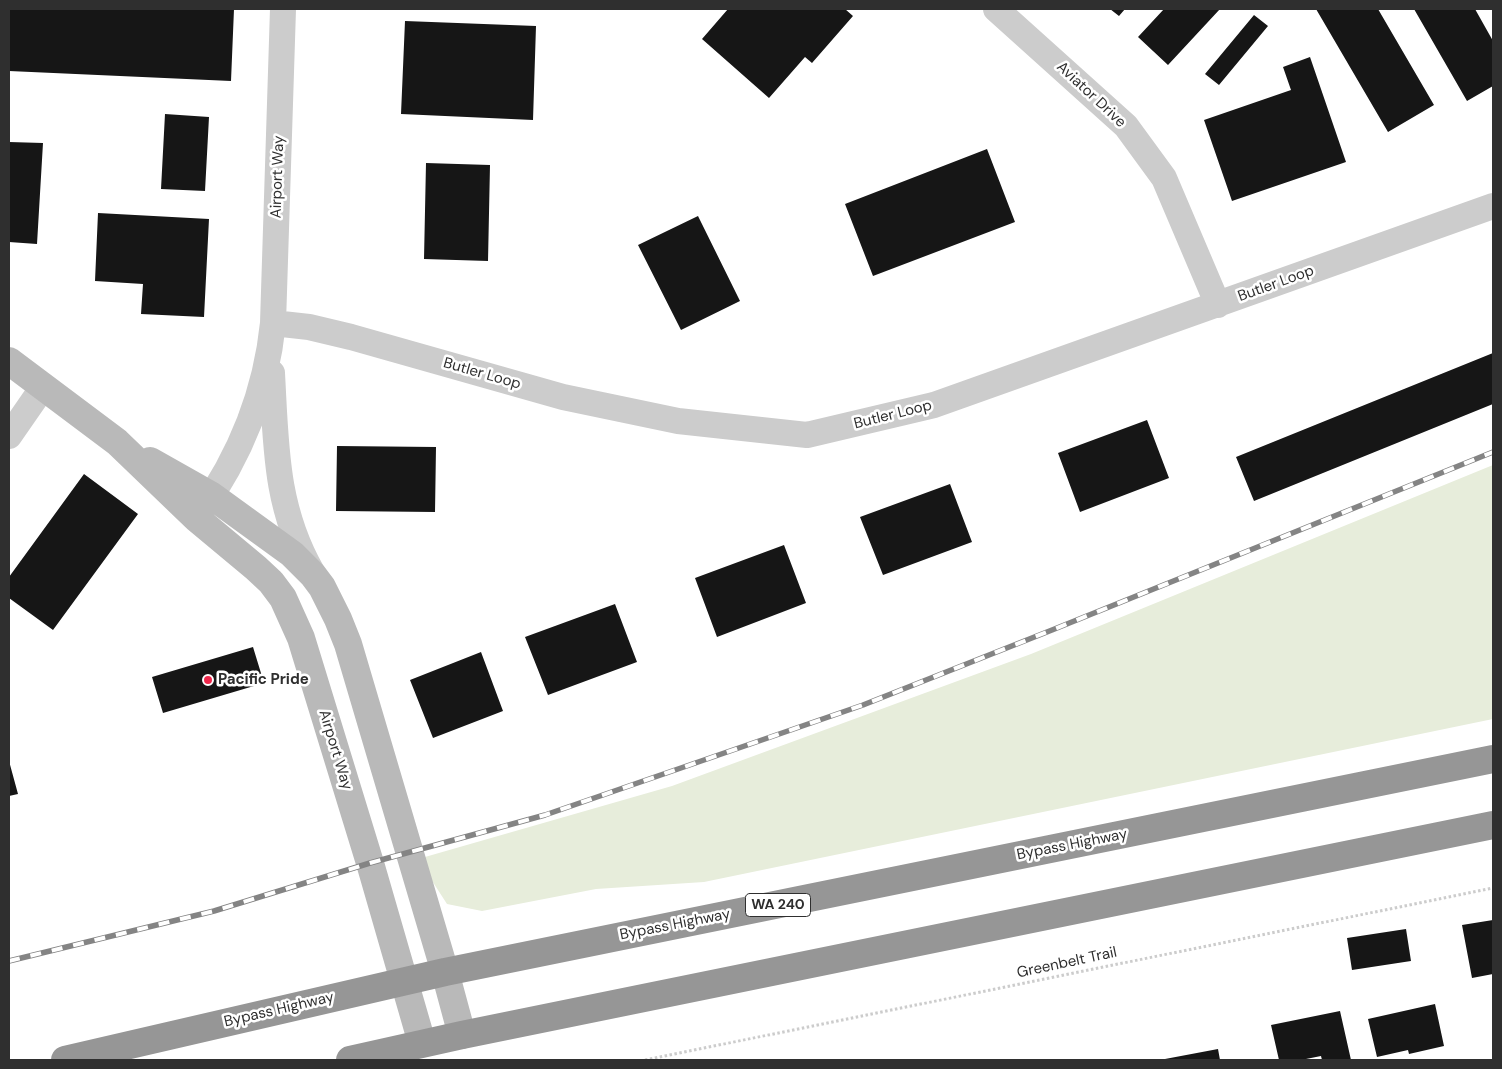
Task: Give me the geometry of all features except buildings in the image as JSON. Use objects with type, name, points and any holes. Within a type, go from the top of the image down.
[{"type":"highway","name":"Bypass Highway","points":[[65,1060],[445,972],[1493,759]]},
{"type":"highway","points":[[350,1060],[462,1035],[1493,825]]},
{"type":"street","name":"Airport Way","points":[[283,9],[272,334],[278,471],[293,533],[314,575],[329,599],[348,644],[462,1035]]},
{"type":"street","name":"Aviator Drive","points":[[996,9],[1126,126],[1164,178],[1218,305]]},
{"type":"street","name":"Butler Loop","points":[[272,334],[309,328],[351,337],[563,397],[678,421],[807,435],[934,405],[1493,206]]},
{"type":"street","name":"Airport Way","points":[[272,334],[262,385],[248,425],[223,478],[196,518],[266,578],[283,598],[292,616],[341,770],[422,1044]]},
{"type":"street","points":[[9,361],[116,442],[196,518]]},
{"type":"street","points":[[9,436],[44,387]]},
{"type":"street","points":[[116,442],[212,496]]},
{"type":"street","name":"Airport Way","points":[[212,496],[292,554],[314,575]]},
{"type":"path","name":"Greenbelt Trail","points":[[645,1060],[1493,888]]},
{"type":"green space","points":[[1493,465],[1493,719],[704,882],[596,889],[482,911],[447,904],[418,859],[672,786],[1031,654]]},
{"type":"railway","points":[[9,961],[214,911],[370,863],[545,815],[863,705],[1493,452]]},
{"type":"place","name":"Pacific Pride","points":[[208,680]]}]
